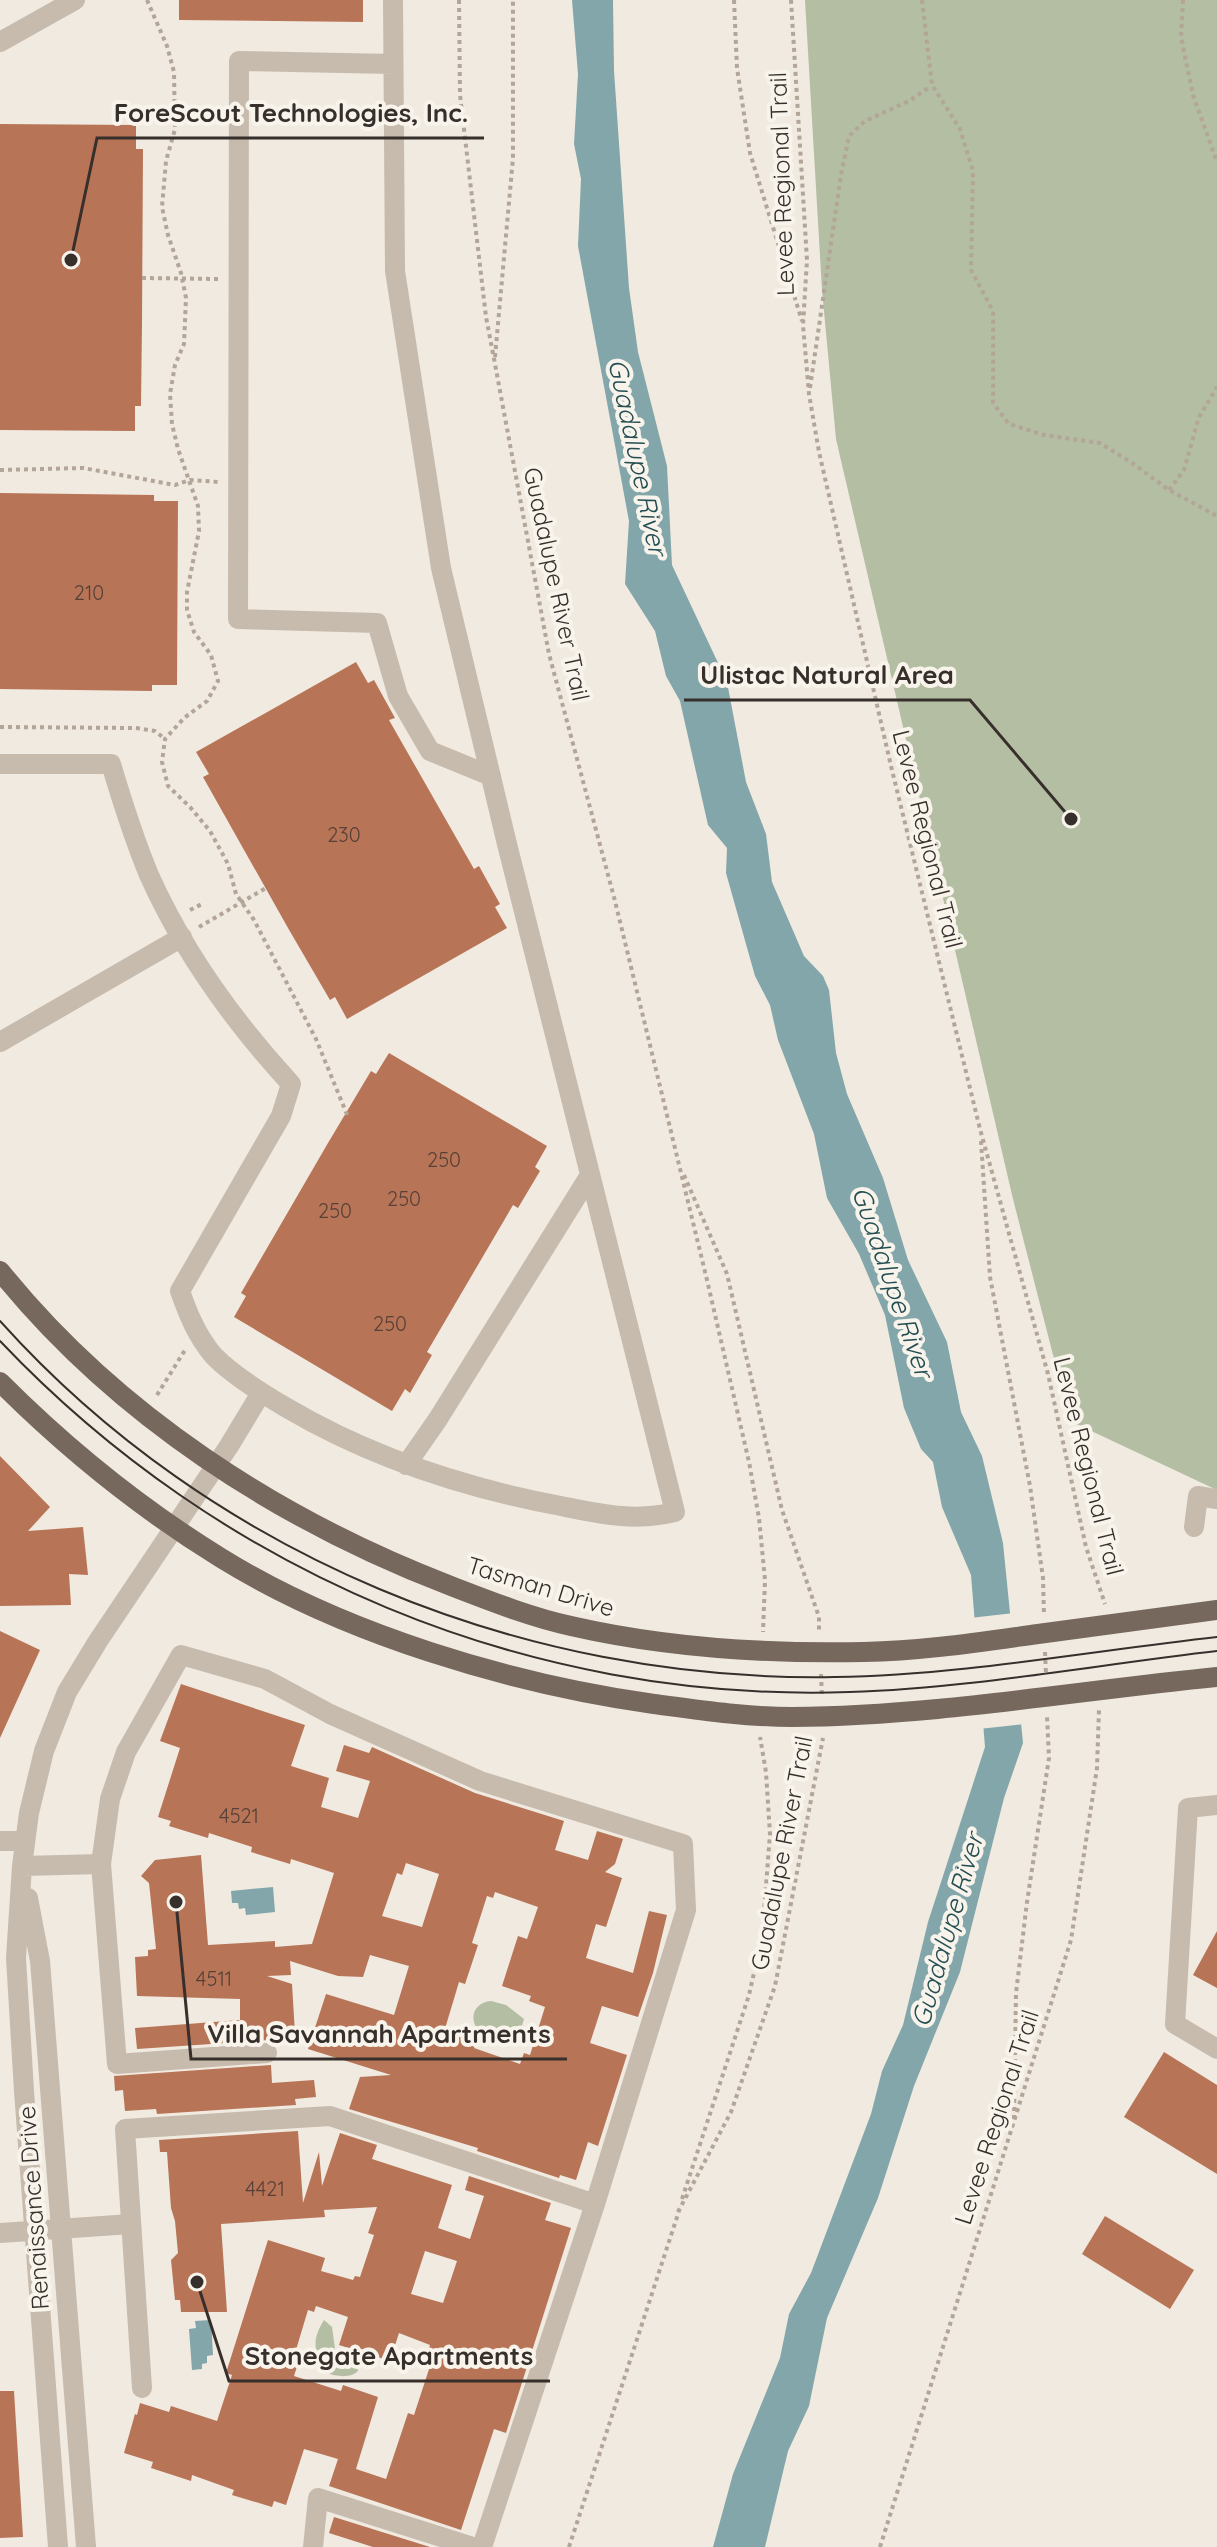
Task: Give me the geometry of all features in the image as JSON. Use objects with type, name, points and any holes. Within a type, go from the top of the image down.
[{"type":"main road","name":"Tasman Drive","points":[[0,1271],[79,1356],[126,1398],[216,1466],[264,1497],[405,1569],[506,1607],[569,1626],[630,1638],[733,1650],[829,1652],[914,1649],[1217,1610]]},
{"type":"main road","points":[[0,1382],[75,1453],[175,1529],[223,1560],[274,1588],[338,1617],[435,1653],[550,1686],[635,1701],[788,1717],[896,1713],[1217,1677]]},
{"type":"street","points":[[0,42],[75,0]]},
{"type":"street","points":[[0,764],[111,764],[149,875],[182,937],[237,1019],[291,1084],[281,1116],[180,1291],[190,1321],[213,1355],[261,1393],[315,1425],[406,1465],[476,1488],[605,1514],[650,1518],[675,1512],[441,568],[395,271],[393,0]]},
{"type":"street","points":[[393,64],[239,61],[238,619],[377,623],[398,696],[430,751],[491,776]]},
{"type":"street","points":[[0,1042],[182,937]]},
{"type":"street","points":[[406,1465],[590,1175]]},
{"type":"street","name":"Renaissance Drive","points":[[58,2547],[16,1958],[29,1813],[44,1751],[67,1692],[261,1393]]},
{"type":"street","points":[[1194,1527],[1198,1496],[1217,1499]]},
{"type":"street","points":[[267,2053],[117,2064],[101,1864],[110,1799],[126,1752],[181,1655],[265,1679],[330,1714],[480,1781],[683,1844],[686,1910],[595,2204],[482,2547]]},
{"type":"street","points":[[1217,1805],[1188,1808],[1175,2024],[1217,2049]]},
{"type":"street","points":[[0,1841],[25,1841]]},
{"type":"street","points":[[22,1866],[101,1864]]},
{"type":"street","name":"Renaissance Drive","points":[[22,1866],[40,1961],[86,2547]]},
{"type":"street","points":[[142,2388],[125,2129],[330,2116],[595,2204]]},
{"type":"street","points":[[0,2233],[131,2224]]},
{"type":"street","points":[[313,2547],[318,2498],[473,2547]]},
{"type":"path","points":[[147,0],[167,46],[174,72],[175,129],[166,161],[162,207],[186,298],[184,344],[175,365],[170,394],[172,424],[198,506],[199,531],[187,592],[187,610],[194,632],[211,655],[218,681],[207,701],[184,718],[165,739],[162,762],[168,786],[210,831],[228,864],[236,894],[254,920],[316,1039],[348,1117]]},
{"type":"path","name":"Guadalupe River Trail","points":[[459,0],[460,95],[486,317],[549,654],[615,901],[745,1447],[756,1504],[775,1651]]},
{"type":"path","points":[[495,364],[513,158],[513,0]]},
{"type":"path","points":[[734,0],[737,68],[750,153],[803,325]]},
{"type":"path","name":"Levee Regional Trail","points":[[791,0],[807,260],[803,325],[809,394],[819,452],[891,766],[980,1129],[1048,1374],[1086,1547],[1103,1595],[1107,1625]]},
{"type":"path","points":[[922,0],[932,85],[960,129],[973,171],[971,270],[993,311],[993,403],[1009,424],[1044,435],[1100,443],[1169,490],[1217,516]]},
{"type":"path","points":[[1183,0],[1181,37],[1193,95],[1217,162]]},
{"type":"path","points":[[809,394],[849,136],[865,121],[909,101],[932,85]]},
{"type":"path","points":[[142,278],[238,279]]},
{"type":"path","points":[[1169,490],[1184,470],[1199,417],[1217,387]]},
{"type":"path","points":[[0,470],[83,468],[175,485],[190,480],[237,484]]},
{"type":"path","points":[[0,727],[136,728],[155,731],[165,739]]},
{"type":"path","points":[[182,937],[266,888]]},
{"type":"path","points":[[184,913],[202,904]]},
{"type":"path","name":"Guadalupe River Trail","points":[[680,1166],[727,1274],[782,1510],[819,1617],[819,1633]]},
{"type":"path","points":[[157,1395],[185,1350]]},
{"type":"path","points":[[820,1665],[822,1696]]},
{"type":"path","name":"Levee Regional Trail","points":[[880,2547],[1071,1940],[1097,1768],[1090,1690]]},
{"type":"path","name":"Guadalupe River Trail","points":[[569,2547],[749,1995],[762,1937],[770,1834],[758,1715]]},
{"type":"path","name":"Guadalupe River Trail","points":[[678,2212],[731,2112],[775,1986],[823,1744],[823,1728]]},
{"type":"green space","points":[[805,0],[1217,0],[1217,1490],[1070,1421],[1013,1199],[836,439],[822,290]]},
{"type":"green space","points":[[491,2001],[506,2005],[524,2019],[519,2035],[513,2041],[476,2027],[473,2018],[476,2010]]},
{"type":"green space","points":[[324,2320],[332,2327],[335,2349],[357,2365],[355,2374],[343,2376],[327,2373],[316,2347],[317,2335]]},
{"type":"water","name":"Guadalupe River","points":[[572,0],[613,0],[614,71],[629,288],[638,352],[667,466],[672,565],[727,682],[746,782],[766,834],[772,882],[804,956],[823,976],[829,990],[836,1053],[847,1094],[883,1178],[908,1260],[947,1342],[961,1412],[982,1456],[1003,1543],[1023,1743],[1004,1798],[960,1972],[914,2086],[878,2198],[827,2318],[809,2406],[788,2451],[765,2547],[713,2547],[733,2474],[780,2358],[789,2314],[811,2273],[871,2114],[882,2071],[903,2025],[928,1922],[985,1747],[971,1575],[942,1507],[933,1462],[921,1449],[904,1408],[885,1315],[859,1254],[827,1198],[814,1134],[778,1040],[770,1005],[755,976],[726,873],[727,848],[708,825],[680,701],[666,676],[655,631],[625,584],[629,521],[578,246],[581,179],[574,144],[578,74]]},
{"type":"water","points":[[273,1887],[275,1912],[246,1915],[245,1908],[239,1909],[238,1903],[232,1903],[231,1891]]},
{"type":"water","points":[[211,2320],[213,2355],[207,2356],[207,2363],[202,2364],[202,2369],[192,2370],[189,2329],[196,2328],[195,2321]]},
{"type":"pier","points":[[1014,1613],[1025,1724],[979,1729],[970,1618]]},
{"type":"building","points":[[179,0],[363,0],[363,22],[179,20]]},
{"type":"building","points":[[0,124],[136,125],[136,149],[143,149],[141,406],[135,406],[135,431],[0,430]]},
{"type":"building","points":[[0,493],[154,495],[154,501],[178,501],[177,685],[152,685],[152,691],[0,689]]},
{"type":"building","points":[[356,662],[368,683],[374,680],[395,718],[389,720],[474,869],[479,866],[500,904],[495,907],[507,928],[347,1019],[335,997],[330,1000],[288,928],[203,777],[209,774],[196,752]]},
{"type":"building","points":[[389,1053],[547,1146],[535,1167],[540,1171],[518,1208],[513,1205],[427,1352],[432,1355],[410,1393],[405,1389],[392,1411],[234,1317],[246,1296],[241,1293],[328,1143],[371,1071],[376,1074]]},
{"type":"building","points":[[0,1456],[50,1507],[28,1531],[83,1527],[88,1575],[69,1574],[71,1605],[0,1606]]},
{"type":"building","points":[[0,1631],[40,1650],[0,1738]]},
{"type":"building","points":[[181,1684],[305,1725],[291,1766],[329,1778],[321,1807],[358,1818],[370,1781],[336,1771],[344,1745],[369,1753],[372,1747],[475,1793],[564,1821],[555,1850],[588,1860],[597,1831],[623,1839],[615,1864],[605,1872],[622,1878],[606,1927],[596,1924],[586,1958],[633,1973],[649,1911],[667,1915],[638,2017],[602,2006],[590,2043],[627,2055],[598,2146],[588,2142],[576,2180],[560,2175],[559,2178],[477,2151],[478,2148],[349,2109],[360,2077],[391,2075],[308,2049],[326,1994],[394,2015],[409,1966],[370,1955],[363,1977],[338,1976],[290,1961],[291,1975],[267,1976],[292,1984],[295,2034],[268,2036],[269,2040],[137,2049],[135,2028],[240,2020],[240,1999],[137,1996],[135,1957],[148,1956],[148,1950],[156,1949],[149,1883],[141,1876],[155,1860],[201,1855],[208,1945],[275,1941],[275,1947],[312,1944],[334,1873],[291,1859],[290,1864],[251,1852],[252,1847],[209,1833],[208,1838],[169,1826],[171,1821],[158,1817],[180,1748],[160,1741]],"holes":[[[406,1863],[439,1874],[422,1927],[382,1916],[397,1873],[402,1875]],[[495,1892],[538,1907],[527,1939],[518,1936],[502,1986],[531,1996],[529,2001],[545,2007],[530,2055],[524,2053],[520,2064],[474,2048],[476,2042],[444,2032],[459,1982],[465,1984],[478,1945],[472,1943],[487,1896],[493,1898]]]},
{"type":"building","points":[[1217,1931],[1217,1988],[1193,1975]]},
{"type":"building","points":[[1164,2052],[1217,2085],[1217,2174],[1124,2117]]},
{"type":"building","points":[[271,2065],[272,2083],[314,2080],[316,2097],[295,2099],[296,2105],[157,2114],[156,2109],[125,2111],[123,2090],[115,2091],[114,2076]]},
{"type":"building","points":[[298,2131],[303,2203],[319,2152],[322,2186],[340,2133],[377,2145],[372,2159],[452,2185],[438,2228],[470,2239],[484,2196],[465,2190],[469,2176],[551,2203],[545,2220],[571,2228],[506,2433],[494,2429],[461,2530],[329,2486],[338,2459],[304,2449],[286,2505],[274,2501],[272,2507],[232,2495],[234,2490],[192,2475],[191,2481],[151,2468],[153,2462],[124,2453],[140,2403],[169,2412],[171,2406],[217,2421],[232,2375],[226,2373],[268,2240],[325,2258],[321,2271],[353,2280],[355,2276],[360,2277],[374,2235],[368,2233],[377,2207],[324,2210],[325,2217],[221,2224],[227,2312],[181,2312],[180,2300],[175,2300],[171,2260],[178,2253],[167,2152],[160,2152],[159,2140]],"holes":[[[425,2251],[457,2261],[443,2303],[411,2294]],[[316,2306],[348,2317],[339,2345],[390,2361],[399,2333],[430,2345],[426,2358],[432,2360],[414,2415],[408,2413],[386,2479],[356,2469],[378,2397],[343,2385],[341,2391],[294,2376],[301,2354],[295,2353],[308,2310],[314,2312]]]},
{"type":"building","points":[[1105,2216],[1194,2270],[1170,2309],[1082,2254]]},
{"type":"building","points":[[0,2391],[14,2391],[23,2537],[0,2538]]},
{"type":"building","points":[[334,2517],[430,2547],[373,2547],[329,2533]]},
{"type":"tram line","points":[[0,1321],[83,1404],[175,1476],[274,1538],[379,1589],[489,1629],[602,1657],[718,1673],[835,1677],[978,1667],[1217,1637]]},
{"type":"tram line","points":[[0,1341],[86,1423],[180,1495],[281,1557],[387,1608],[497,1647],[612,1674],[729,1690],[849,1692],[987,1681],[1217,1651]]},
{"type":"place","name":"ForeScout Technologies, Inc.","points":[[71,260]]},
{"type":"place","name":"Ulistac Natural Area","points":[[1071,819]]},
{"type":"place","name":"Villa Savannah Apartments","points":[[176,1902]]},
{"type":"place","name":"Stonegate Apartments","points":[[197,2282]]}]
